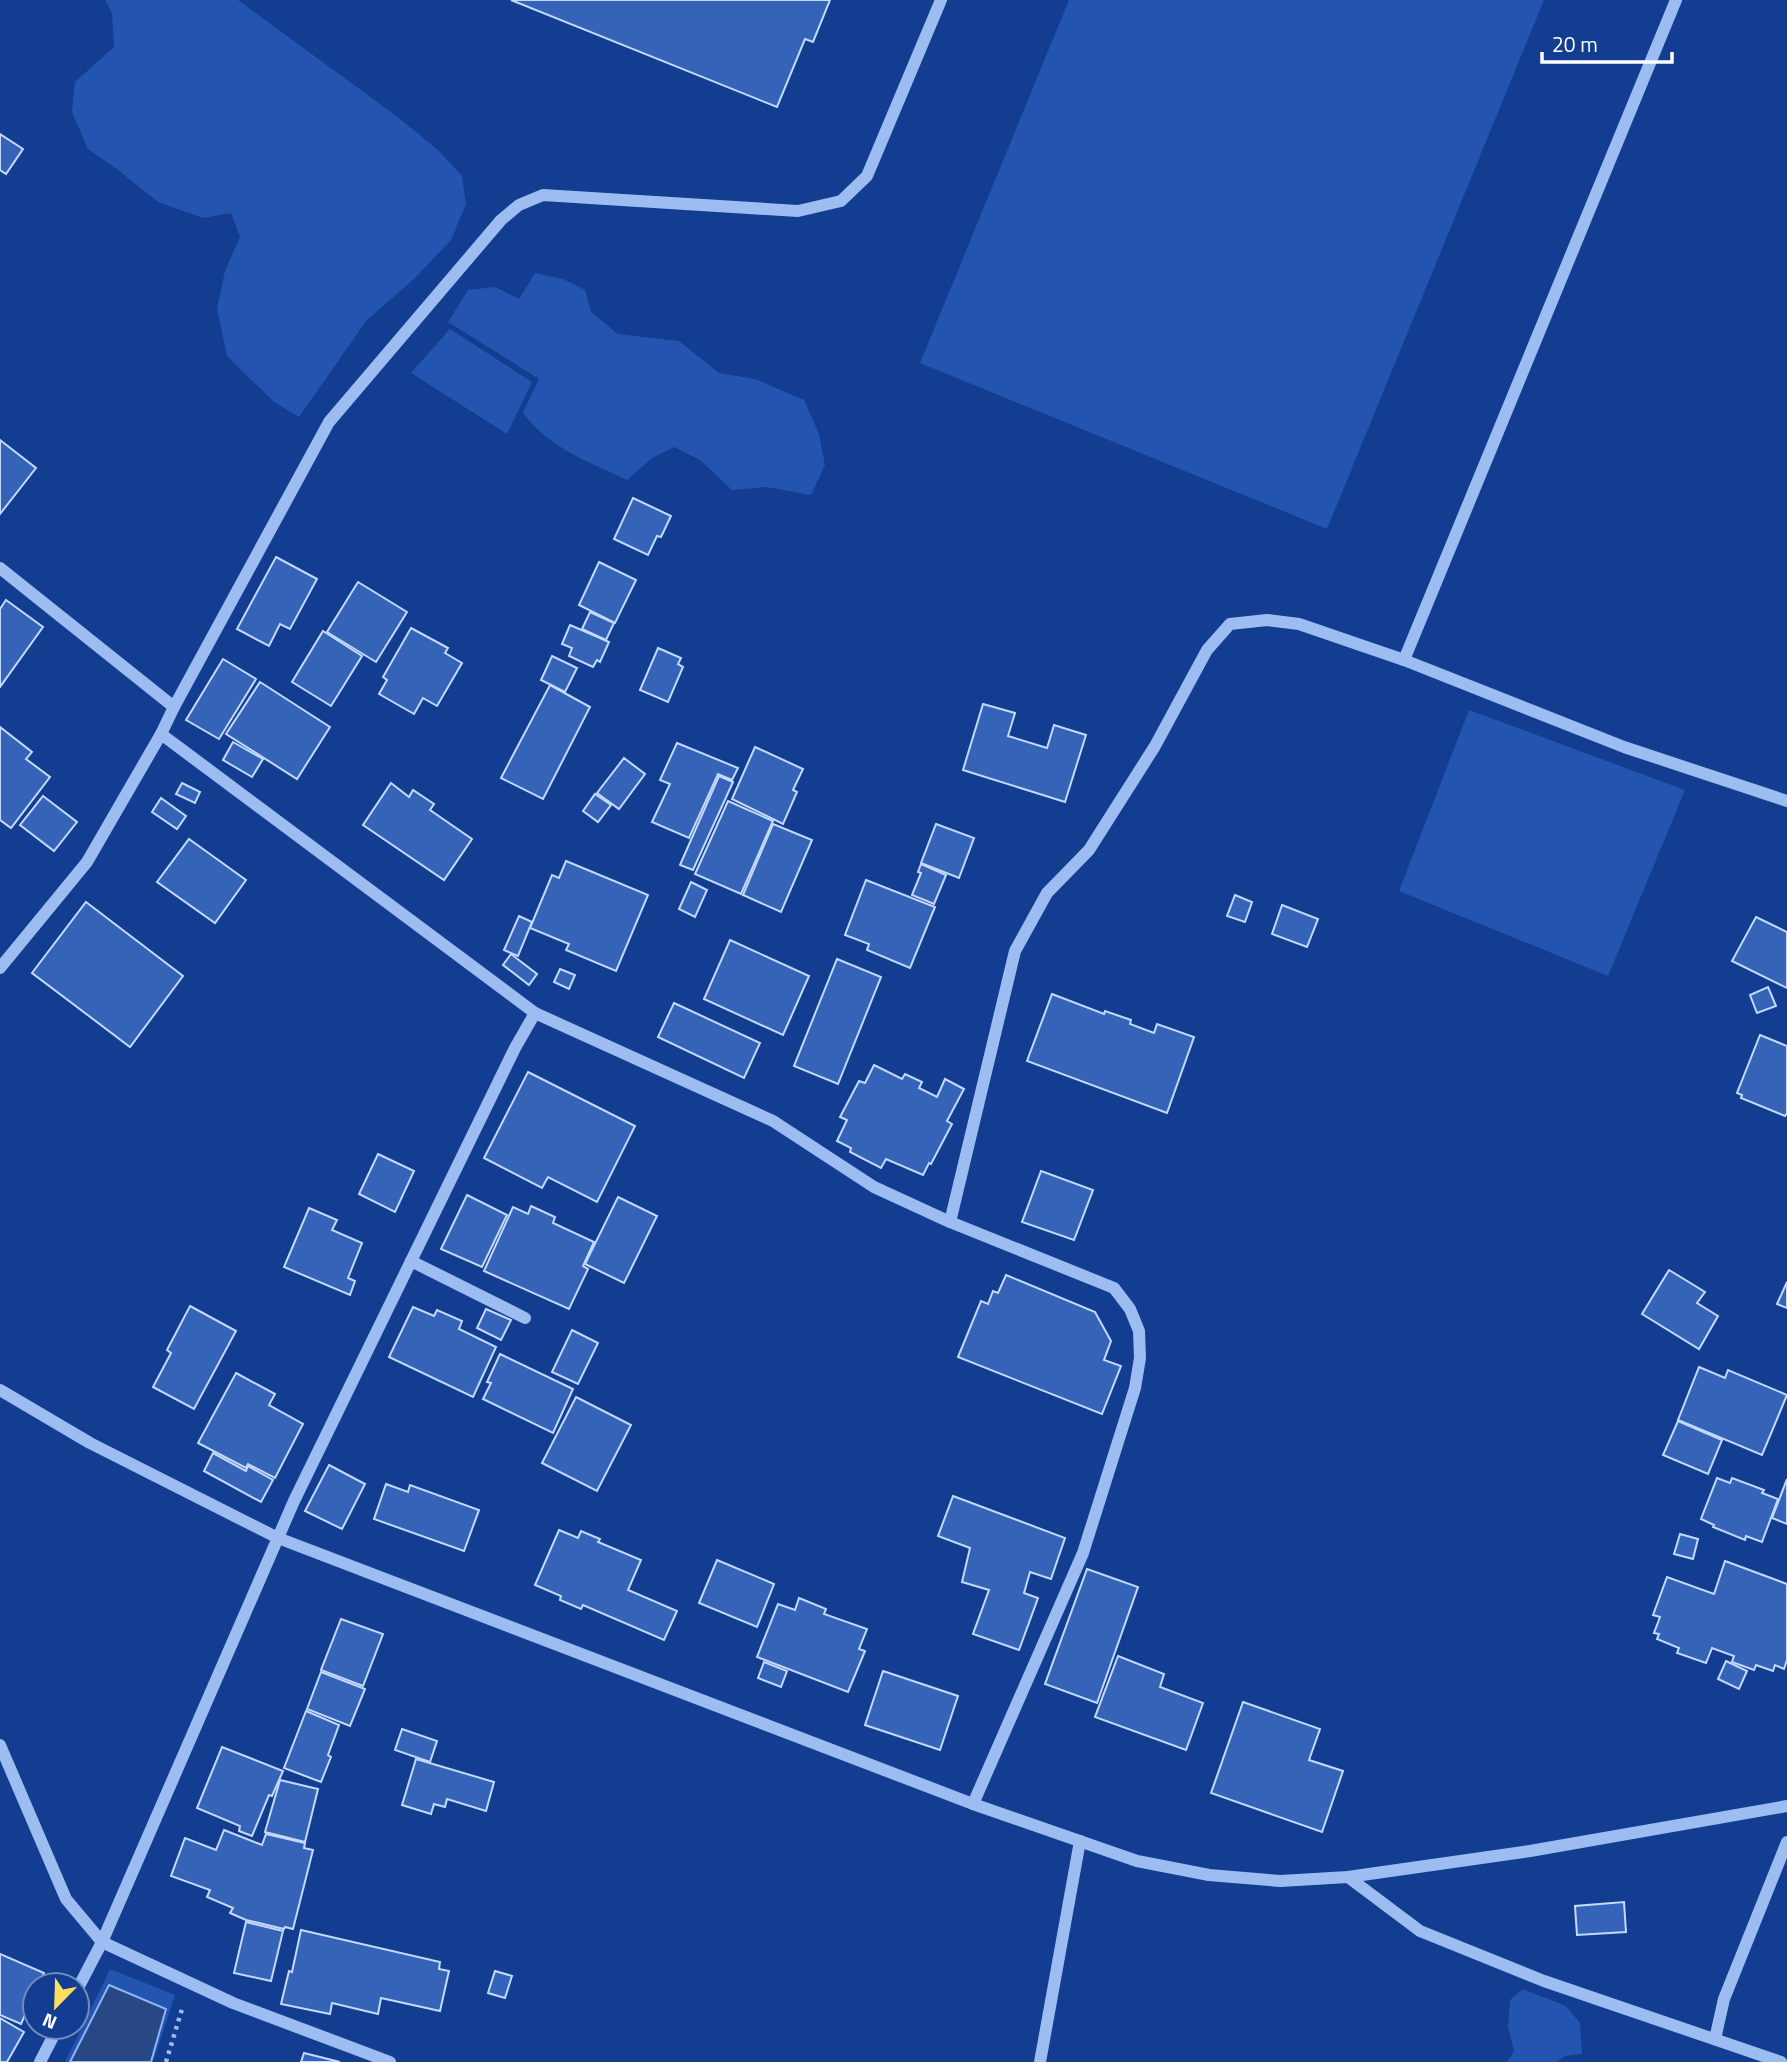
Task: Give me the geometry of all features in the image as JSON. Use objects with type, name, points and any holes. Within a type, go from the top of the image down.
[{"type":"street","points":[[0,968],[87,862],[161,734],[330,422],[501,220],[519,205],[543,195],[798,211],[841,201],[867,176],[940,0]]},
{"type":"street","points":[[1404,660],[1676,0]]},
{"type":"street","points":[[0,568],[174,707]]},
{"type":"street","points":[[950,1222],[1014,951],[1047,893],[1089,850],[1155,746],[1207,650],[1230,624],[1267,620],[1299,624],[1404,660],[1624,747],[1787,801]]},
{"type":"street","points":[[161,734],[535,1013],[773,1121],[874,1187],[950,1222],[1114,1288],[1130,1309],[1139,1331],[1140,1358],[1135,1388],[1083,1553],[973,1804]]},
{"type":"street","points":[[87,1971],[294,1501],[515,1048],[535,1013]]},
{"type":"street","points":[[411,1261],[525,1318]]},
{"type":"street","points":[[0,1390],[90,1443],[278,1538],[973,1804],[1137,1861],[1209,1875],[1280,1881],[1348,1877],[1530,1851],[1787,1806]]},
{"type":"street","points":[[0,1745],[66,1899],[102,1941],[233,2003],[390,2062]]},
{"type":"street","points":[[1040,2062],[1080,1841]]},
{"type":"street","points":[[1716,2039],[1724,1999],[1787,1842]]},
{"type":"street","points":[[1348,1877],[1420,1931],[1544,1981],[1781,2062]]},
{"type":"street","points":[[40,2062],[51,2041]]},
{"type":"path","points":[[166,2062],[190,1983]]},
{"type":"shaded area","points":[[105,0],[238,0],[399,118],[439,151],[462,176],[466,204],[451,240],[415,278],[367,320],[299,417],[274,402],[227,356],[217,309],[225,271],[240,237],[231,213],[203,218],[158,202],[88,149],[72,112],[75,82],[114,47],[112,13]]},
{"type":"shaded area","points":[[1069,0],[1544,0],[1327,529],[920,363]]},
{"type":"shaded area","points":[[535,273],[563,279],[585,290],[591,312],[618,334],[679,341],[719,373],[755,379],[804,400],[819,434],[825,465],[811,495],[766,487],[732,490],[700,460],[674,447],[652,458],[627,480],[584,460],[543,435],[523,412],[539,379],[448,322],[468,290],[495,287],[519,299]]},
{"type":"shaded area","points":[[450,329],[532,382],[507,434],[411,373]]},
{"type":"shaded area","points":[[1469,710],[1685,790],[1608,976],[1399,891]]},
{"type":"shaded area","points":[[110,1969],[175,1995],[153,2062],[65,2062],[75,2041],[91,2041],[91,2008]]},
{"type":"shaded area","points":[[109,1985],[166,2009],[151,2062],[70,2062],[81,2041],[91,2041],[91,2021]]},
{"type":"shaded area","points":[[1523,1989],[1566,2006],[1580,2023],[1582,2054],[1565,2056],[1557,2062],[1507,2062],[1514,2051],[1508,2027],[1510,2000]]},
{"type":"building","points":[[511,0],[830,0],[813,42],[805,39],[777,107]]},
{"type":"building","points":[[0,134],[23,149],[6,174],[0,170]]},
{"type":"building","points":[[0,440],[36,468],[0,514]]},
{"type":"building","points":[[633,498],[671,516],[648,555],[614,539]]},
{"type":"building","points":[[276,557],[317,579],[290,629],[280,624],[269,646],[237,629]]},
{"type":"building","points":[[599,562],[636,580],[615,623],[579,605]]},
{"type":"building","points":[[358,582],[407,612],[376,662],[327,632]]},
{"type":"building","points":[[6,600],[43,627],[0,687],[0,609]]},
{"type":"building","points":[[590,612],[614,623],[606,640],[582,629]]},
{"type":"building","points":[[570,625],[609,642],[600,662],[597,660],[593,667],[569,656],[572,648],[562,644]]},
{"type":"building","points":[[411,628],[448,648],[445,653],[462,663],[437,706],[423,698],[414,714],[379,694],[387,680],[383,677]]},
{"type":"building","points":[[323,631],[362,656],[331,706],[292,682]]},
{"type":"building","points":[[658,648],[681,658],[678,664],[683,667],[668,702],[640,690]]},
{"type":"building","points":[[552,656],[577,668],[565,692],[541,680]]},
{"type":"building","points":[[223,659],[256,679],[219,739],[186,720]]},
{"type":"building","points":[[260,682],[330,727],[297,779],[226,734]]},
{"type":"building","points":[[550,685],[590,707],[543,799],[501,778]]},
{"type":"building","points":[[983,704],[1015,713],[1008,736],[1047,748],[1054,725],[1086,735],[1065,802],[963,770]]},
{"type":"building","points":[[0,727],[32,752],[26,759],[50,777],[11,828],[0,820]]},
{"type":"building","points":[[233,742],[263,759],[252,777],[223,760]]},
{"type":"building","points":[[677,743],[738,768],[732,780],[718,774],[689,838],[652,822],[670,784],[660,780]]},
{"type":"building","points":[[755,747],[803,769],[793,790],[797,792],[783,824],[732,799]]},
{"type":"building","points":[[624,758],[645,774],[619,809],[597,793]]},
{"type":"building","points":[[719,776],[733,782],[693,870],[680,865]]},
{"type":"building","points":[[182,783],[200,792],[195,803],[176,794]]},
{"type":"building","points":[[391,783],[409,797],[413,790],[434,804],[430,810],[472,839],[444,880],[363,825]]},
{"type":"building","points":[[595,794],[611,805],[598,822],[583,811]]},
{"type":"building","points":[[43,796],[77,822],[54,851],[20,825]]},
{"type":"building","points":[[161,798],[186,816],[177,829],[152,812]]},
{"type":"building","points":[[728,801],[773,821],[741,894],[695,874]]},
{"type":"building","points":[[773,824],[812,840],[781,912],[743,895]]},
{"type":"building","points":[[936,824],[974,838],[959,878],[921,863]]},
{"type":"building","points":[[189,839],[246,880],[215,923],[157,882]]},
{"type":"building","points":[[566,861],[648,895],[616,971],[566,950],[569,944],[530,928],[552,875],[559,878]]},
{"type":"building","points":[[921,864],[946,875],[934,904],[912,895],[921,873],[918,872]]},
{"type":"building","points":[[866,880],[935,907],[910,968],[867,950],[869,944],[845,935]]},
{"type":"building","points":[[691,882],[707,890],[695,917],[679,909]]},
{"type":"building","points":[[1235,895],[1252,902],[1245,922],[1227,916]]},
{"type":"building","points":[[86,902],[183,976],[130,1047],[32,973]]},
{"type":"building","points":[[1282,905],[1318,919],[1307,947],[1272,934]]},
{"type":"building","points":[[519,916],[532,922],[518,956],[504,950]]},
{"type":"building","points":[[1756,917],[1787,932],[1787,988],[1732,961]]},
{"type":"building","points":[[730,940],[809,976],[783,1035],[704,999]]},
{"type":"building","points":[[511,954],[537,974],[529,985],[503,965]]},
{"type":"building","points":[[837,959],[881,977],[838,1084],[794,1066]]},
{"type":"building","points":[[560,969],[575,975],[569,989],[554,982]]},
{"type":"building","points":[[1768,987],[1776,1006],[1757,1013],[1750,995]]},
{"type":"building","points":[[1052,994],[1104,1014],[1105,1011],[1131,1020],[1130,1024],[1154,1033],[1157,1024],[1194,1037],[1167,1113],[1027,1061]]},
{"type":"building","points":[[674,1003],[760,1043],[744,1078],[658,1037]]},
{"type":"building","points":[[1760,1035],[1787,1046],[1785,1116],[1741,1098],[1742,1095],[1737,1093]]},
{"type":"building","points":[[874,1065],[902,1079],[905,1074],[922,1082],[919,1088],[937,1097],[945,1079],[964,1089],[947,1121],[952,1124],[923,1175],[886,1159],[881,1168],[850,1152],[851,1148],[837,1141],[847,1120],[840,1117],[859,1081],[865,1083]]},
{"type":"building","points":[[528,1072],[635,1126],[597,1202],[548,1177],[542,1188],[484,1158]]},
{"type":"building","points":[[378,1154],[414,1171],[395,1212],[359,1194]]},
{"type":"building","points":[[1041,1171],[1093,1190],[1074,1240],[1022,1222]]},
{"type":"building","points":[[467,1195],[507,1215],[482,1267],[441,1249]]},
{"type":"building","points":[[618,1197],[657,1216],[624,1283],[585,1264]]},
{"type":"building","points":[[531,1206],[555,1217],[553,1223],[594,1242],[583,1266],[588,1269],[569,1309],[484,1271],[513,1207],[528,1214]]},
{"type":"building","points":[[309,1208],[337,1220],[332,1230],[362,1243],[348,1278],[355,1281],[350,1295],[284,1267]]},
{"type":"building","points":[[1669,1270],[1705,1292],[1697,1303],[1718,1316],[1699,1349],[1642,1314]]},
{"type":"building","points":[[1006,1275],[1095,1312],[1111,1341],[1104,1360],[1121,1366],[1102,1414],[958,1357],[981,1301],[988,1304],[993,1291],[998,1293]]},
{"type":"building","points":[[1787,1282],[1787,1308],[1777,1304]]},
{"type":"building","points":[[190,1306],[236,1331],[194,1409],[153,1387],[171,1353],[167,1350]]},
{"type":"building","points":[[413,1307],[434,1316],[437,1310],[462,1321],[459,1329],[496,1347],[473,1397],[389,1357]]},
{"type":"building","points":[[486,1309],[511,1320],[501,1340],[477,1328]]},
{"type":"building","points":[[572,1330],[598,1343],[578,1384],[552,1372]]},
{"type":"building","points":[[500,1354],[573,1389],[553,1433],[483,1399],[491,1383],[487,1382]]},
{"type":"building","points":[[1699,1367],[1725,1378],[1728,1370],[1787,1395],[1762,1455],[1678,1420]]},
{"type":"building","points":[[236,1373],[275,1394],[269,1405],[303,1424],[275,1478],[248,1464],[246,1468],[198,1443]]},
{"type":"building","points":[[576,1397],[631,1425],[597,1491],[542,1463]]},
{"type":"building","points":[[1678,1421],[1722,1440],[1708,1474],[1663,1455]]},
{"type":"building","points":[[213,1453],[246,1471],[248,1466],[273,1480],[261,1502],[204,1471]]},
{"type":"building","points":[[329,1465],[365,1484],[342,1529],[305,1511]]},
{"type":"building","points":[[1717,1478],[1730,1483],[1732,1478],[1764,1490],[1762,1493],[1778,1499],[1762,1542],[1746,1536],[1745,1540],[1701,1519]]},
{"type":"building","points":[[1787,1479],[1787,1524],[1772,1518]]},
{"type":"building","points":[[386,1484],[408,1492],[410,1485],[479,1510],[464,1551],[374,1519]]},
{"type":"building","points":[[953,1496],[1065,1538],[1051,1579],[1030,1572],[1024,1593],[1038,1598],[1019,1650],[973,1634],[989,1590],[962,1582],[970,1548],[938,1536]]},
{"type":"building","points":[[559,1530],[578,1538],[581,1531],[600,1539],[598,1542],[641,1560],[628,1590],[677,1611],[664,1640],[583,1605],[581,1609],[560,1600],[561,1596],[535,1585]]},
{"type":"building","points":[[1680,1534],[1698,1539],[1693,1559],[1674,1554]]},
{"type":"building","points":[[717,1560],[774,1584],[757,1627],[699,1603]]},
{"type":"building","points":[[1725,1561],[1787,1584],[1787,1660],[1784,1669],[1775,1665],[1773,1671],[1756,1665],[1754,1670],[1732,1662],[1734,1656],[1712,1648],[1706,1663],[1677,1653],[1679,1648],[1657,1639],[1659,1634],[1654,1633],[1660,1617],[1653,1615],[1667,1577],[1714,1594]]},
{"type":"building","points":[[1087,1569],[1138,1587],[1097,1703],[1045,1684]]},
{"type":"building","points":[[799,1598],[826,1609],[824,1614],[867,1629],[859,1649],[865,1651],[848,1692],[757,1657],[778,1604],[795,1610]]},
{"type":"building","points":[[341,1619],[383,1634],[363,1686],[321,1670]]},
{"type":"building","points":[[1118,1656],[1164,1674],[1160,1687],[1203,1703],[1186,1750],[1095,1717]]},
{"type":"building","points":[[1726,1661],[1747,1671],[1739,1689],[1718,1679]]},
{"type":"building","points":[[764,1662],[787,1671],[781,1687],[758,1678]]},
{"type":"building","points":[[883,1671],[958,1696],[940,1750],[865,1725]]},
{"type":"building","points":[[321,1672],[365,1689],[350,1726],[307,1709]]},
{"type":"building","points":[[1243,1702],[1320,1729],[1309,1760],[1343,1771],[1322,1832],[1211,1793]]},
{"type":"building","points":[[306,1711],[339,1725],[321,1782],[284,1768]]},
{"type":"building","points":[[402,1729],[437,1741],[430,1762],[395,1750]]},
{"type":"building","points":[[222,1747],[283,1771],[272,1796],[269,1795],[252,1836],[239,1831],[240,1826],[197,1808]]},
{"type":"building","points":[[416,1759],[494,1782],[486,1811],[447,1799],[445,1807],[434,1804],[431,1814],[402,1805]]},
{"type":"building","points":[[280,1780],[318,1789],[305,1842],[265,1832]]},
{"type":"building","points":[[224,1830],[262,1845],[266,1834],[305,1843],[304,1848],[313,1850],[293,1929],[246,1920],[230,1913],[233,1908],[207,1897],[210,1890],[171,1876],[185,1838],[216,1850]]},
{"type":"building","points":[[1624,1902],[1626,1932],[1577,1935],[1575,1906]]},
{"type":"building","points":[[246,1922],[283,1931],[271,1981],[234,1973]]},
{"type":"building","points":[[301,1930],[440,1962],[439,1969],[449,1971],[440,2011],[381,1998],[378,2014],[332,2003],[330,2014],[281,2004],[289,1971],[292,1972]]},
{"type":"building","points":[[0,1954],[39,1971],[21,1971],[21,2024],[0,2015]]},
{"type":"building","points":[[495,1971],[512,1976],[505,1998],[488,1993]]},
{"type":"building","points":[[0,2018],[21,2030],[21,2037],[7,2062],[0,2062]]},
{"type":"building","points":[[304,2053],[340,2062],[301,2062]]}]
